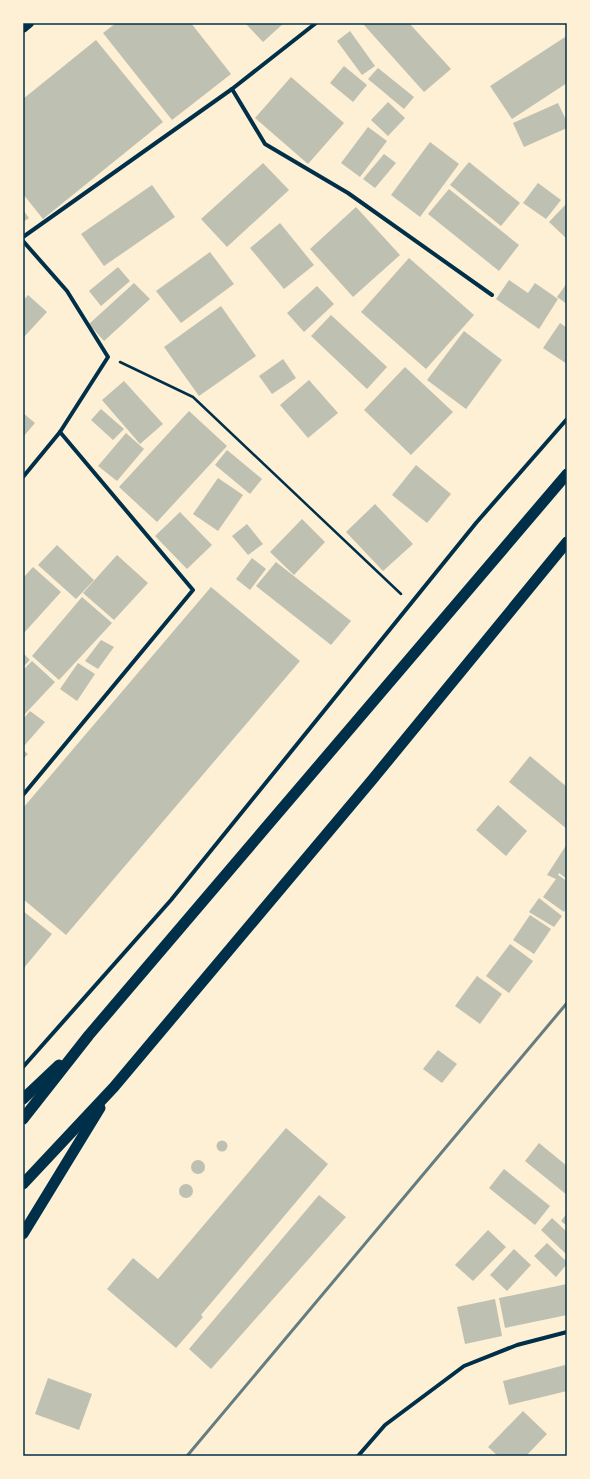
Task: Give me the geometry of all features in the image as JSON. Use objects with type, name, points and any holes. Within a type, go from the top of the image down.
[{"type":"highway","points":[[23,1119],[89,1035],[567,474]]},
{"type":"highway","points":[[23,1184],[114,1087],[367,786],[567,542]]},
{"type":"highway","points":[[23,1099],[89,1035]]},
{"type":"highway","points":[[23,1234],[114,1087]]},
{"type":"main road","points":[[23,28],[29,23]]},
{"type":"street","points":[[23,237],[232,89],[316,23]]},
{"type":"street","points":[[232,89],[265,144],[348,193],[492,295]]},
{"type":"street","points":[[23,241],[67,290],[108,357],[60,432],[23,477]]},
{"type":"street","points":[[23,1067],[171,900],[410,603],[476,523],[567,419]]},
{"type":"street","points":[[23,795],[193,590],[60,432]]},
{"type":"street","points":[[358,1456],[384,1425],[464,1366],[517,1345],[567,1332]]},
{"type":"path","points":[[108,357],[193,397],[410,603]]},
{"type":"building","points":[[116,23],[191,23],[231,74],[172,120],[103,33]]},
{"type":"building","points":[[245,23],[284,23],[263,42]]},
{"type":"building","points":[[367,23],[409,23],[451,69],[424,92],[364,25]]},
{"type":"building","points":[[350,31],[375,66],[362,75],[337,41]]},
{"type":"building","points":[[565,37],[567,40],[567,83],[512,119],[490,86]]},
{"type":"building","points":[[96,40],[163,122],[43,219],[23,194],[23,99]]},
{"type":"building","points":[[344,66],[367,85],[353,102],[330,83]]},
{"type":"building","points":[[378,68],[414,97],[404,109],[368,79]]},
{"type":"building","points":[[291,77],[344,123],[308,164],[255,118]]},
{"type":"building","points":[[388,102],[405,118],[388,136],[371,120]]},
{"type":"building","points":[[558,103],[567,122],[567,128],[524,147],[513,123]]},
{"type":"building","points":[[368,127],[387,141],[360,177],[341,163]]},
{"type":"building","points":[[430,142],[459,164],[420,217],[391,195]]},
{"type":"building","points":[[384,154],[396,163],[375,188],[363,179]]},
{"type":"building","points":[[469,162],[520,203],[501,226],[450,185]]},
{"type":"building","points":[[263,163],[289,190],[227,247],[201,219]]},
{"type":"building","points":[[538,183],[561,200],[546,219],[523,203]]},
{"type":"building","points":[[152,185],[175,217],[104,266],[81,234]]},
{"type":"building","points":[[449,189],[519,245],[499,271],[428,214]]},
{"type":"building","points":[[567,203],[567,239],[549,222]]},
{"type":"building","points":[[356,207],[400,255],[353,297],[310,249]]},
{"type":"building","points":[[23,210],[29,218],[23,222]]},
{"type":"building","points":[[280,223],[314,265],[284,289],[250,248]]},
{"type":"building","points":[[210,252],[234,284],[181,323],[156,291]]},
{"type":"building","points":[[409,258],[474,315],[426,369],[361,312]]},
{"type":"building","points":[[118,267],[130,281],[101,306],[89,291]]},
{"type":"building","points":[[509,280],[528,293],[535,283],[558,299],[539,329],[496,299]]},
{"type":"building","points":[[134,283],[150,299],[104,341],[89,324]]},
{"type":"building","points":[[567,283],[567,304],[557,297]]},
{"type":"building","points":[[317,286],[334,304],[304,332],[287,313]]},
{"type":"building","points":[[28,295],[47,312],[23,338],[23,301]]},
{"type":"building","points":[[221,306],[256,356],[199,396],[164,347]]},
{"type":"building","points":[[331,315],[387,367],[367,389],[311,336]]},
{"type":"building","points":[[560,323],[567,328],[567,364],[543,348]]},
{"type":"building","points":[[464,331],[502,360],[466,409],[427,380]]},
{"type":"building","points":[[283,359],[296,378],[272,394],[259,376]]},
{"type":"building","points":[[405,367],[453,412],[411,455],[364,410]]},
{"type":"building","points":[[309,380],[338,413],[308,438],[280,405]]},
{"type":"building","points":[[124,381],[163,424],[140,444],[102,400]]},
{"type":"building","points":[[101,409],[124,429],[113,440],[91,420]]},
{"type":"building","points":[[189,411],[227,446],[157,522],[119,487]]},
{"type":"building","points":[[23,413],[35,423],[23,437]]},
{"type":"building","points":[[126,433],[144,449],[117,481],[98,466]]},
{"type":"building","points":[[227,450],[262,479],[250,494],[215,465]]},
{"type":"building","points":[[416,465],[451,494],[427,523],[392,495]]},
{"type":"building","points":[[218,478],[243,495],[218,531],[193,514]]},
{"type":"building","points":[[375,504],[413,544],[383,571],[346,532]]},
{"type":"building","points":[[180,512],[212,545],[187,569],[155,536]]},
{"type":"building","points":[[302,519],[325,542],[294,575],[270,552]]},
{"type":"building","points":[[247,524],[263,544],[248,555],[232,536]]},
{"type":"building","points":[[57,545],[94,580],[76,599],[38,565]]},
{"type":"building","points":[[117,555],[148,583],[114,620],[83,593]]},
{"type":"building","points":[[252,558],[266,569],[250,590],[236,579]]},
{"type":"building","points":[[276,562],[351,621],[331,645],[256,586]]},
{"type":"building","points":[[33,567],[61,592],[23,634],[23,578]]},
{"type":"building","points":[[211,587],[300,661],[66,935],[23,899],[23,808]]},
{"type":"building","points":[[82,597],[112,623],[59,680],[32,656]]},
{"type":"building","points":[[101,640],[114,647],[98,669],[85,661]]},
{"type":"building","points":[[23,653],[30,660],[23,667]]},
{"type":"building","points":[[32,661],[55,682],[23,716],[23,670]]},
{"type":"building","points":[[78,663],[95,674],[77,701],[60,689]]},
{"type":"building","points":[[30,711],[45,722],[24,746],[23,719]]},
{"type":"building","points":[[23,750],[28,754],[23,759]]},
{"type":"building","points":[[530,756],[567,787],[567,829],[509,782]]},
{"type":"building","points":[[498,805],[527,831],[506,856],[476,830]]},
{"type":"building","points":[[567,844],[567,879],[559,873],[558,875],[567,881],[567,907],[564,912],[543,897],[556,879],[547,875]]},
{"type":"building","points":[[539,898],[562,916],[554,927],[529,912]]},
{"type":"building","points":[[23,911],[52,934],[23,969]]},
{"type":"building","points":[[530,915],[551,929],[534,954],[513,940]]},
{"type":"building","points":[[510,944],[533,961],[509,993],[486,976]]},
{"type":"building","points":[[477,976],[502,994],[480,1024],[455,1006]]},
{"type":"building","points":[[438,1050],[457,1064],[442,1083],[423,1069]]},
{"type":"building","points":[[286,1128],[328,1164],[201,1315],[203,1317],[176,1348],[107,1289],[133,1258],[158,1279]]},
{"type":"building","points":[[222,1140],[226,1142],[228,1146],[226,1150],[222,1152],[218,1150],[216,1146],[218,1142]]},
{"type":"building","points":[[539,1143],[567,1166],[567,1195],[525,1161]]},
{"type":"building","points":[[198,1160],[203,1162],[205,1167],[203,1172],[198,1174],[193,1172],[191,1167],[193,1162]]},
{"type":"building","points":[[504,1169],[550,1206],[535,1225],[489,1188]]},
{"type":"building","points":[[183,1184],[189,1184],[193,1188],[193,1194],[189,1198],[183,1198],[179,1194],[179,1188]]},
{"type":"building","points":[[319,1195],[346,1217],[211,1369],[189,1349]]},
{"type":"building","points":[[567,1213],[567,1226],[561,1221]]},
{"type":"building","points":[[552,1218],[567,1232],[567,1255],[541,1230]]},
{"type":"building","points":[[488,1230],[506,1247],[473,1281],[455,1265]]},
{"type":"building","points":[[547,1243],[567,1262],[556,1277],[534,1256]]},
{"type":"building","points":[[514,1249],[531,1265],[507,1291],[490,1275]]},
{"type":"building","points":[[567,1284],[567,1315],[505,1328],[499,1298]]},
{"type":"building","points":[[495,1299],[502,1336],[465,1344],[457,1307]]},
{"type":"building","points":[[565,1365],[567,1373],[567,1391],[509,1405],[503,1381]]},
{"type":"building","points":[[48,1378],[92,1394],[79,1430],[35,1414]]},
{"type":"building","points":[[523,1411],[547,1434],[526,1456],[498,1456],[488,1447]]},
{"type":"railway","points":[[187,1456],[567,1003]]}]
